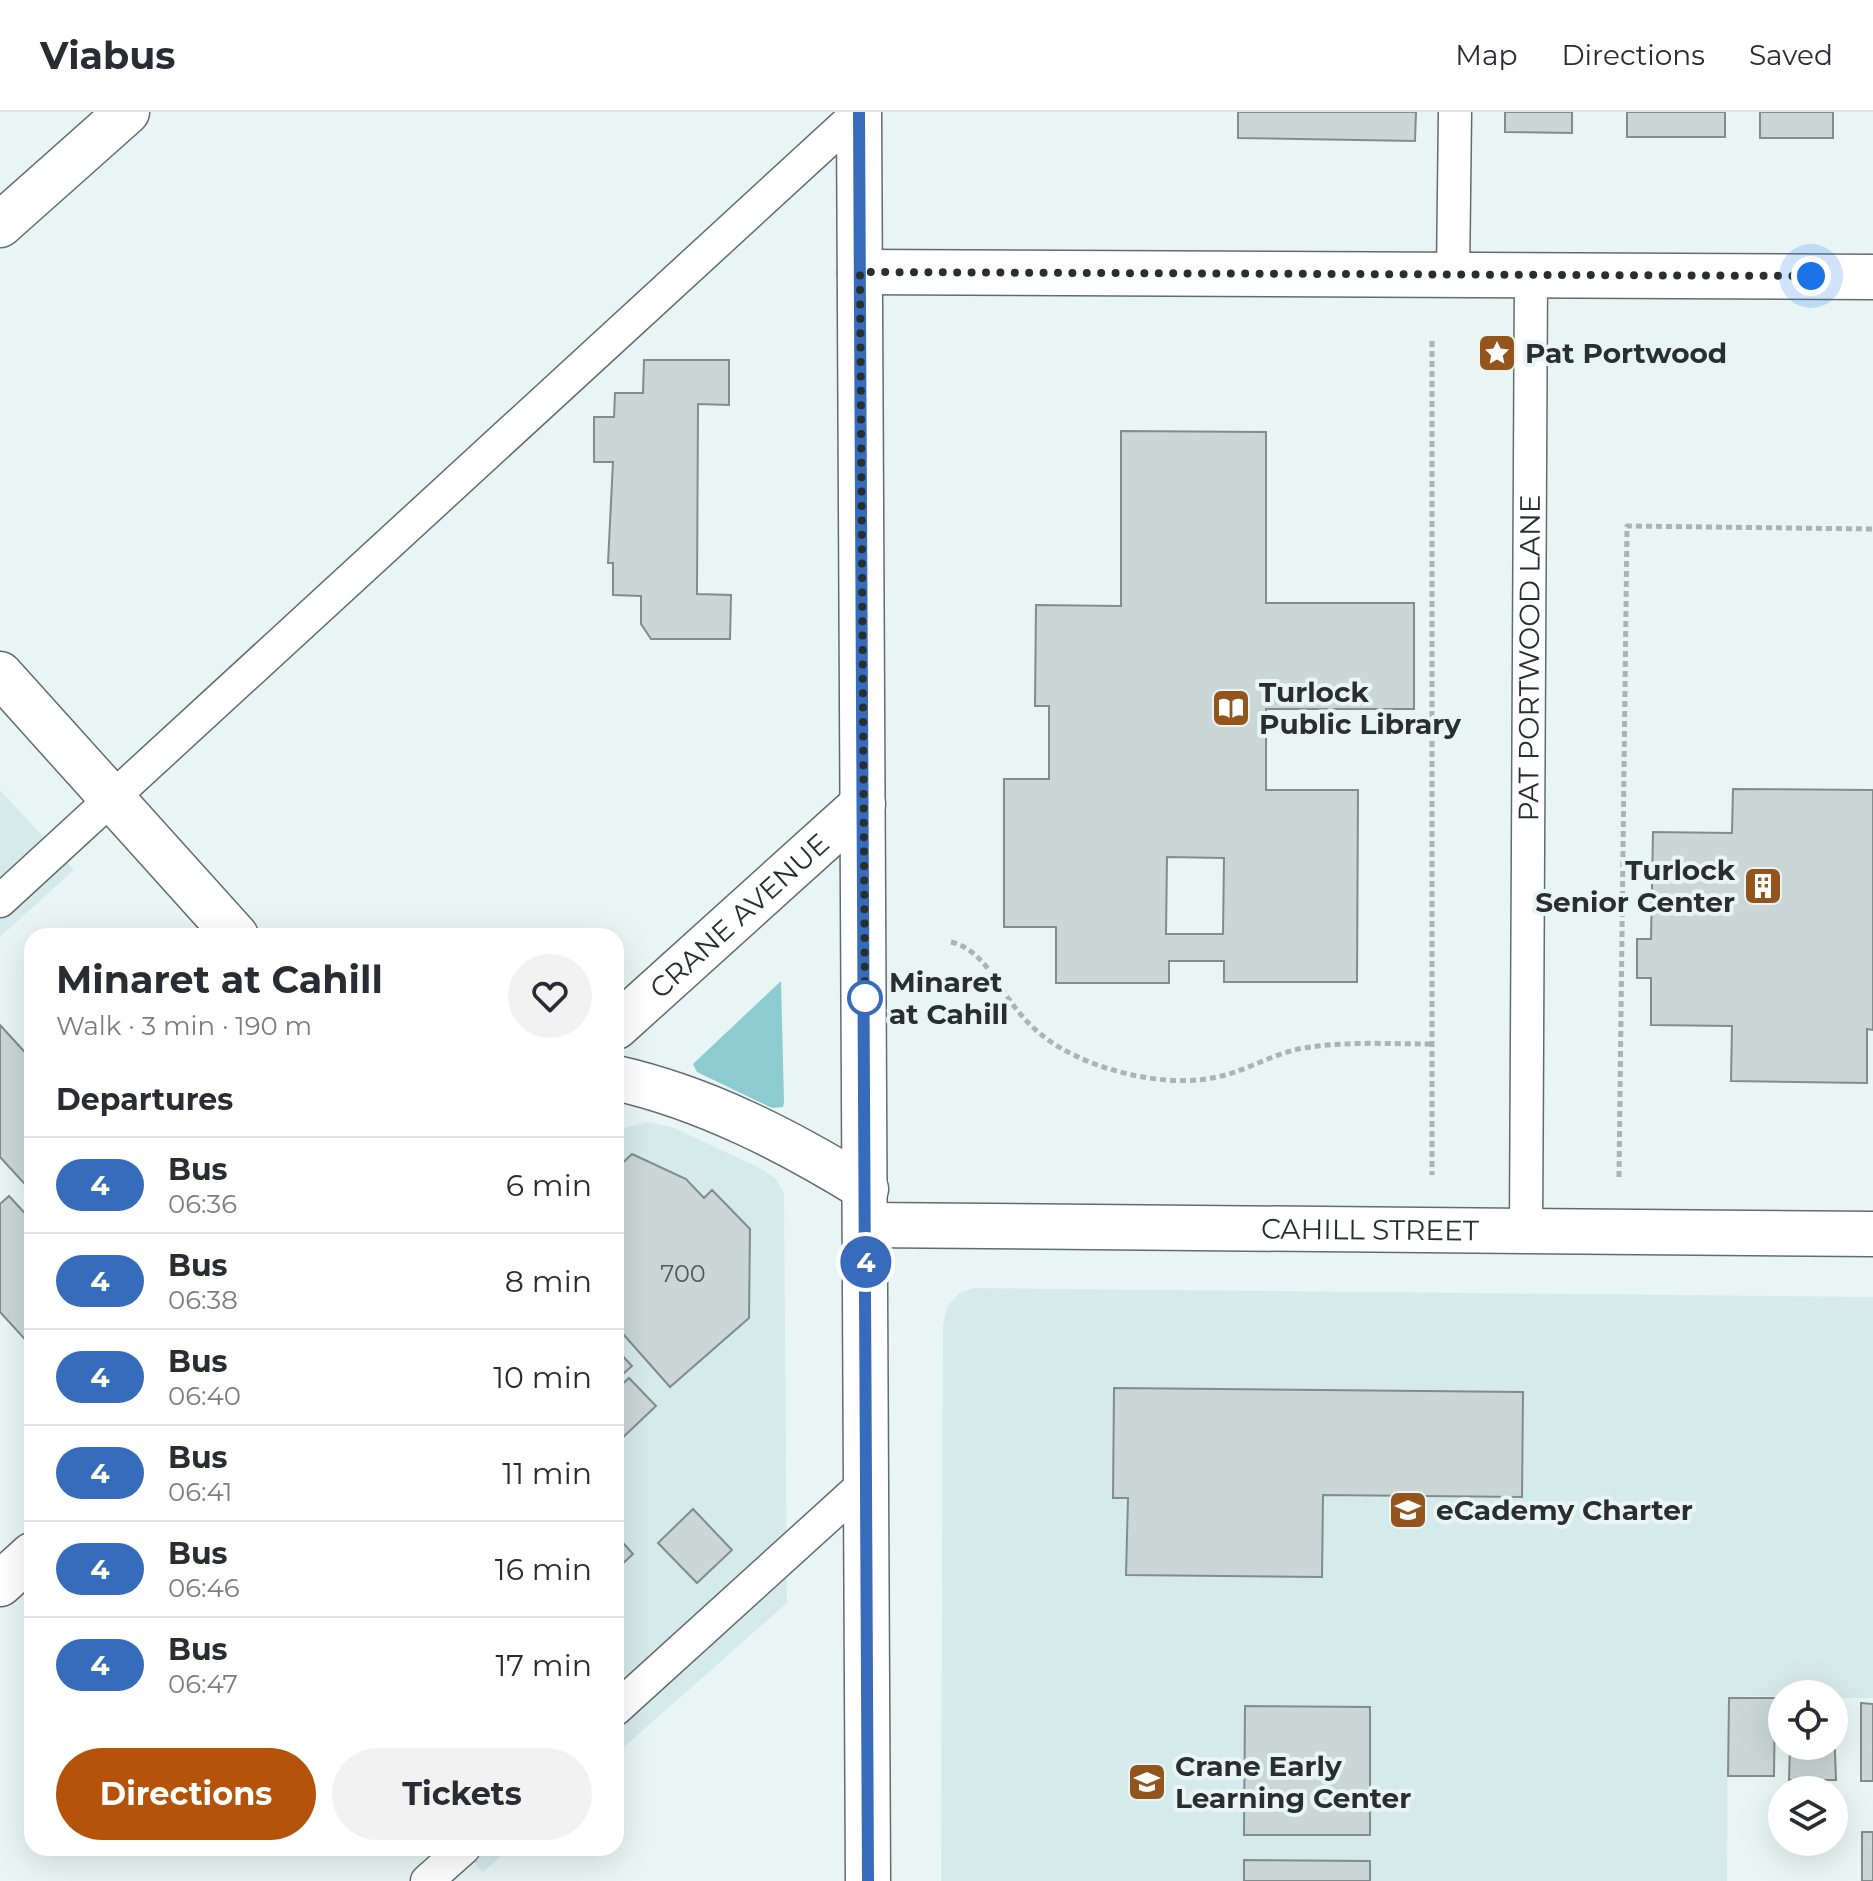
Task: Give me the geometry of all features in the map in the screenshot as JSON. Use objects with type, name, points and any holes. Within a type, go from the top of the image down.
[{"type":"street","points":[[0,225],[127,112]]},
{"type":"street","points":[[859,112],[868,1881]]},
{"type":"street","points":[[860,272],[1873,277]]},
{"type":"street","points":[[0,674],[229,928]]},
{"type":"street","name":"CRANE AVENUE","points":[[624,1020],[863,804]]},
{"type":"street","points":[[624,1080],[683,1097],[768,1134],[866,1207]]},
{"type":"street","name":"CAHILL STREET","points":[[866,1207],[1526,1232],[1873,1234]]},
{"type":"street","points":[[0,1584],[24,1562]]},
{"type":"lane","points":[[0,901],[859,112]]},
{"type":"lane","points":[[1453,275],[1455,112]]},
{"type":"lane","name":"PAT PORTWOOD LANE","points":[[1526,1232],[1531,275]]},
{"type":"lane","points":[[624,1702],[866,1482]]},
{"type":"lane","points":[[427,1881],[455,1856]]},
{"type":"path","points":[[1432,341],[1432,1175]]},
{"type":"path","points":[[1619,1177],[1627,526],[1873,529]]},
{"type":"path","points":[[951,942],[976,954],[1014,1007],[1049,1041],[1092,1063],[1140,1075],[1190,1080],[1215,1078],[1277,1054],[1309,1047],[1432,1044]]},
{"type":"shaded area","points":[[0,790],[74,870],[0,937]]},
{"type":"shaded area","points":[[781,981],[784,1102],[783,1107],[772,1108],[697,1072],[693,1064]]},
{"type":"shaded area","points":[[648,1122],[672,1127],[762,1169],[776,1179],[784,1194],[787,1603],[624,1747],[624,1128]]},
{"type":"shaded area","name":"eCademy Charter","points":[[974,1288],[1873,1297],[1873,1698],[1848,1698],[1848,1680],[1768,1680],[1768,1696],[1728,1697],[1727,1881],[941,1881],[943,1325],[947,1307],[959,1293]]},
{"type":"shaded area","points":[[468,1856],[501,1856],[483,1872]]},
{"type":"building","points":[[1238,112],[1416,112],[1415,141],[1238,138]]},
{"type":"building","points":[[1505,112],[1572,112],[1572,133],[1505,132]]},
{"type":"building","points":[[1627,112],[1725,112],[1725,137],[1627,137]]},
{"type":"building","points":[[1760,112],[1833,112],[1833,138],[1760,138]]},
{"type":"building","points":[[644,360],[729,360],[729,405],[698,404],[697,594],[731,595],[730,639],[651,639],[641,624],[641,596],[613,595],[613,563],[608,563],[613,462],[594,462],[594,417],[614,417],[615,393],[643,393]]},
{"type":"building","name":"Turlock Public Library","points":[[1121,431],[1266,432],[1266,603],[1414,603],[1414,709],[1266,709],[1266,790],[1358,790],[1357,982],[1224,982],[1224,961],[1169,961],[1169,983],[1056,983],[1056,927],[1004,927],[1004,779],[1049,779],[1049,706],[1035,706],[1036,605],[1121,606]],"holes":[[[1167,857],[1224,858],[1223,934],[1166,934]]]},
{"type":"building","name":"Turlock Senior Center","points":[[1733,789],[1873,790],[1873,1030],[1867,1029],[1867,1083],[1731,1081],[1732,1026],[1651,1025],[1651,978],[1637,978],[1637,939],[1651,939],[1653,832],[1732,833]]},
{"type":"building","points":[[0,1025],[24,1051],[24,1183],[0,1157]]},
{"type":"building","points":[[632,1154],[686,1179],[704,1198],[712,1190],[750,1229],[749,1318],[670,1387],[624,1335],[624,1162]]},
{"type":"building","points":[[9,1196],[24,1212],[24,1338],[0,1312],[0,1204]]},
{"type":"building","points":[[624,1358],[632,1366],[624,1373]]},
{"type":"building","points":[[629,1378],[656,1406],[624,1436],[624,1383]]},
{"type":"building","points":[[1114,1388],[1523,1392],[1522,1497],[1323,1495],[1322,1577],[1126,1575],[1128,1498],[1113,1498]]},
{"type":"building","points":[[693,1509],[732,1550],[697,1583],[658,1543]]},
{"type":"building","points":[[624,1544],[633,1554],[624,1562]]},
{"type":"building","points":[[1729,1698],[1768,1698],[1768,1760],[1774,1760],[1774,1776],[1728,1776]]},
{"type":"building","points":[[1861,1703],[1873,1704],[1873,1781],[1861,1781]]},
{"type":"building","points":[[1245,1706],[1370,1707],[1370,1835],[1244,1835]]},
{"type":"building","points":[[1790,1760],[1835,1760],[1836,1776],[1789,1776]]},
{"type":"building","points":[[1862,1832],[1873,1832],[1873,1881],[1862,1881]]},
{"type":"building","points":[[1244,1860],[1370,1861],[1370,1881],[1244,1881]]},
{"type":"bus line","name":"4","points":[[859,112],[868,1881]]},
{"type":"place","name":"Pat Portwood","points":[[1497,353]]},
{"type":"place","name":"Turlock Public Library","points":[[1231,708]]},
{"type":"place","name":"Turlock Senior Center","points":[[1763,886]]},
{"type":"place","name":"Minaret at Cahill","points":[[865,998]]},
{"type":"place","name":"eCademy Charter","points":[[1408,1510]]},
{"type":"place","name":"Crane Early Learning Center","points":[[1147,1782]]},
{"type":"route","points":[[865,998],[865,1004],[860,272],[1811,276]]}]
